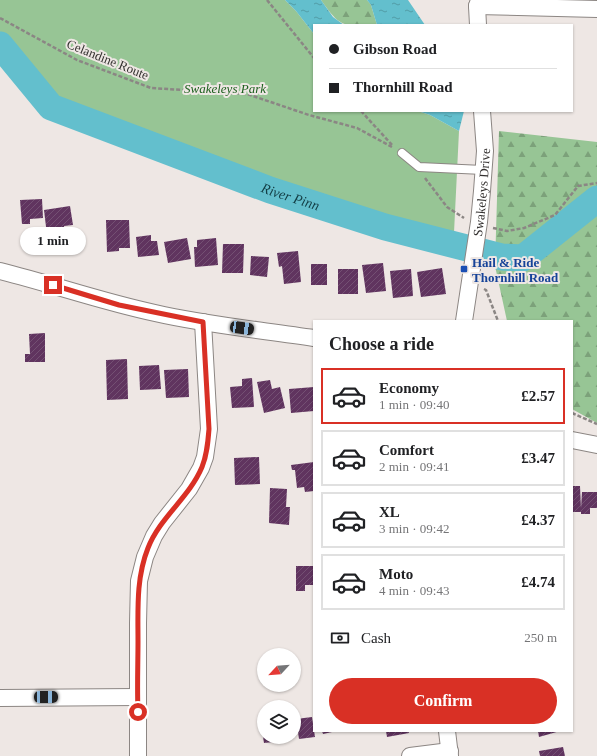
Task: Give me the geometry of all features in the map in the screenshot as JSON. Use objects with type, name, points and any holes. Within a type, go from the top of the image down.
[{"type":"street","points":[[478,24],[478,3],[597,9]]},
{"type":"street","name":"Swakeleys Drive","points":[[464,320],[478,228],[485,151],[482,112]]},
{"type":"street","points":[[0,271],[119,305],[203,322],[313,338]]},
{"type":"street","points":[[138,756],[138,595],[142,567],[148,547],[154,536],[189,489],[201,468],[205,457],[209,429],[203,322]]},
{"type":"street","points":[[573,440],[597,445]]},
{"type":"street","points":[[0,698],[137,697]]},
{"type":"street","points":[[410,756],[450,753],[447,732]]},
{"type":"lane","points":[[399,151],[419,167],[483,170]]},
{"type":"path","points":[[267,0],[313,57]]},
{"type":"path","name":"Celandine Route","points":[[0,18],[77,60],[151,88],[247,94],[309,115],[357,128],[399,151]]},
{"type":"path","points":[[362,112],[399,151]]},
{"type":"path","points":[[419,167],[424,177],[447,207],[478,228],[507,231],[524,228],[555,215],[578,186],[597,183]]},
{"type":"path","points":[[471,281],[486,290],[498,320]]},
{"type":"path","points":[[573,413],[597,424]]},
{"type":"green space","name":"Swakeleys Park","points":[[0,0],[285,0],[296,11],[313,33],[313,112],[421,112],[430,115],[459,131],[453,253],[179,166],[77,124],[0,54]]},
{"type":"green space","points":[[321,0],[367,0],[371,5],[377,24],[344,24],[334,17]]},
{"type":"green space","points":[[499,131],[597,142],[597,423],[573,410],[573,320],[507,320],[495,266]]},
{"type":"water","points":[[285,0],[321,0],[333,17],[343,24],[313,24],[313,33],[296,11]]},
{"type":"water","points":[[367,0],[408,0],[424,24],[377,24],[371,5]]},
{"type":"water","points":[[421,112],[464,112],[459,131],[430,115]]},
{"type":"building","points":[[42,199],[43,218],[30,219],[30,224],[22,224],[20,200]]},
{"type":"building","points":[[70,206],[73,225],[64,226],[65,232],[47,235],[44,210]]},
{"type":"building","points":[[106,220],[129,220],[130,248],[119,248],[119,251],[107,252]]},
{"type":"building","points":[[151,235],[151,241],[157,241],[159,255],[138,257],[136,237]]},
{"type":"building","points":[[187,238],[191,259],[168,263],[164,242]]},
{"type":"building","points":[[216,238],[218,265],[195,267],[194,247],[197,247],[197,240]]},
{"type":"building","points":[[223,244],[244,244],[243,273],[222,273]]},
{"type":"building","points":[[298,251],[301,282],[284,284],[282,266],[279,267],[277,253]]},
{"type":"building","points":[[251,256],[269,257],[267,277],[250,275]]},
{"type":"building","points":[[383,263],[386,291],[366,293],[362,265]]},
{"type":"building","points":[[311,264],[327,264],[327,285],[311,285]]},
{"type":"building","points":[[442,268],[446,294],[421,297],[417,272]]},
{"type":"building","points":[[338,269],[358,269],[358,294],[338,294]]},
{"type":"building","points":[[411,269],[413,296],[393,298],[390,271]]},
{"type":"building","points":[[45,333],[45,362],[25,362],[25,354],[30,354],[29,334]]},
{"type":"building","points":[[127,359],[128,399],[107,400],[106,360]]},
{"type":"building","points":[[159,365],[161,389],[140,390],[139,366]]},
{"type":"building","points":[[188,369],[189,397],[166,398],[164,370]]},
{"type":"building","points":[[252,378],[254,407],[232,408],[230,387],[242,386],[242,379]]},
{"type":"building","points":[[270,380],[272,389],[280,387],[285,408],[264,413],[257,382]]},
{"type":"building","points":[[313,387],[313,411],[291,413],[289,389]]},
{"type":"building","points":[[259,457],[260,484],[235,485],[234,458]]},
{"type":"building","points":[[313,462],[313,491],[305,492],[304,487],[297,488],[295,470],[292,470],[291,465]]},
{"type":"building","points":[[573,486],[580,486],[581,508],[582,492],[597,492],[597,508],[590,508],[590,514],[581,514],[581,512],[573,512]]},
{"type":"building","points":[[270,488],[287,489],[286,507],[290,507],[289,525],[269,523]]},
{"type":"building","points":[[296,566],[313,566],[313,585],[305,585],[305,591],[296,591]]},
{"type":"building","points":[[312,717],[313,732],[315,737],[301,739],[301,718]]},
{"type":"building","points":[[386,732],[409,733],[387,737]]},
{"type":"building","points":[[538,732],[556,732],[539,737]]},
{"type":"building","points":[[563,747],[565,756],[540,756],[539,751]]},
{"type":"waterway","name":"River Pinn","points":[[0,45],[51,107],[270,190],[385,227],[502,257],[523,258],[597,199]]},
{"type":"place","name":"Hail & Ride Thornhill Road","points":[[464,269]]},
{"type":"route","points":[[53,285],[119,305],[157,314],[203,322],[209,429],[208,444],[205,457],[196,479],[170,512],[154,536],[148,547],[142,567],[138,595],[138,712]]}]
